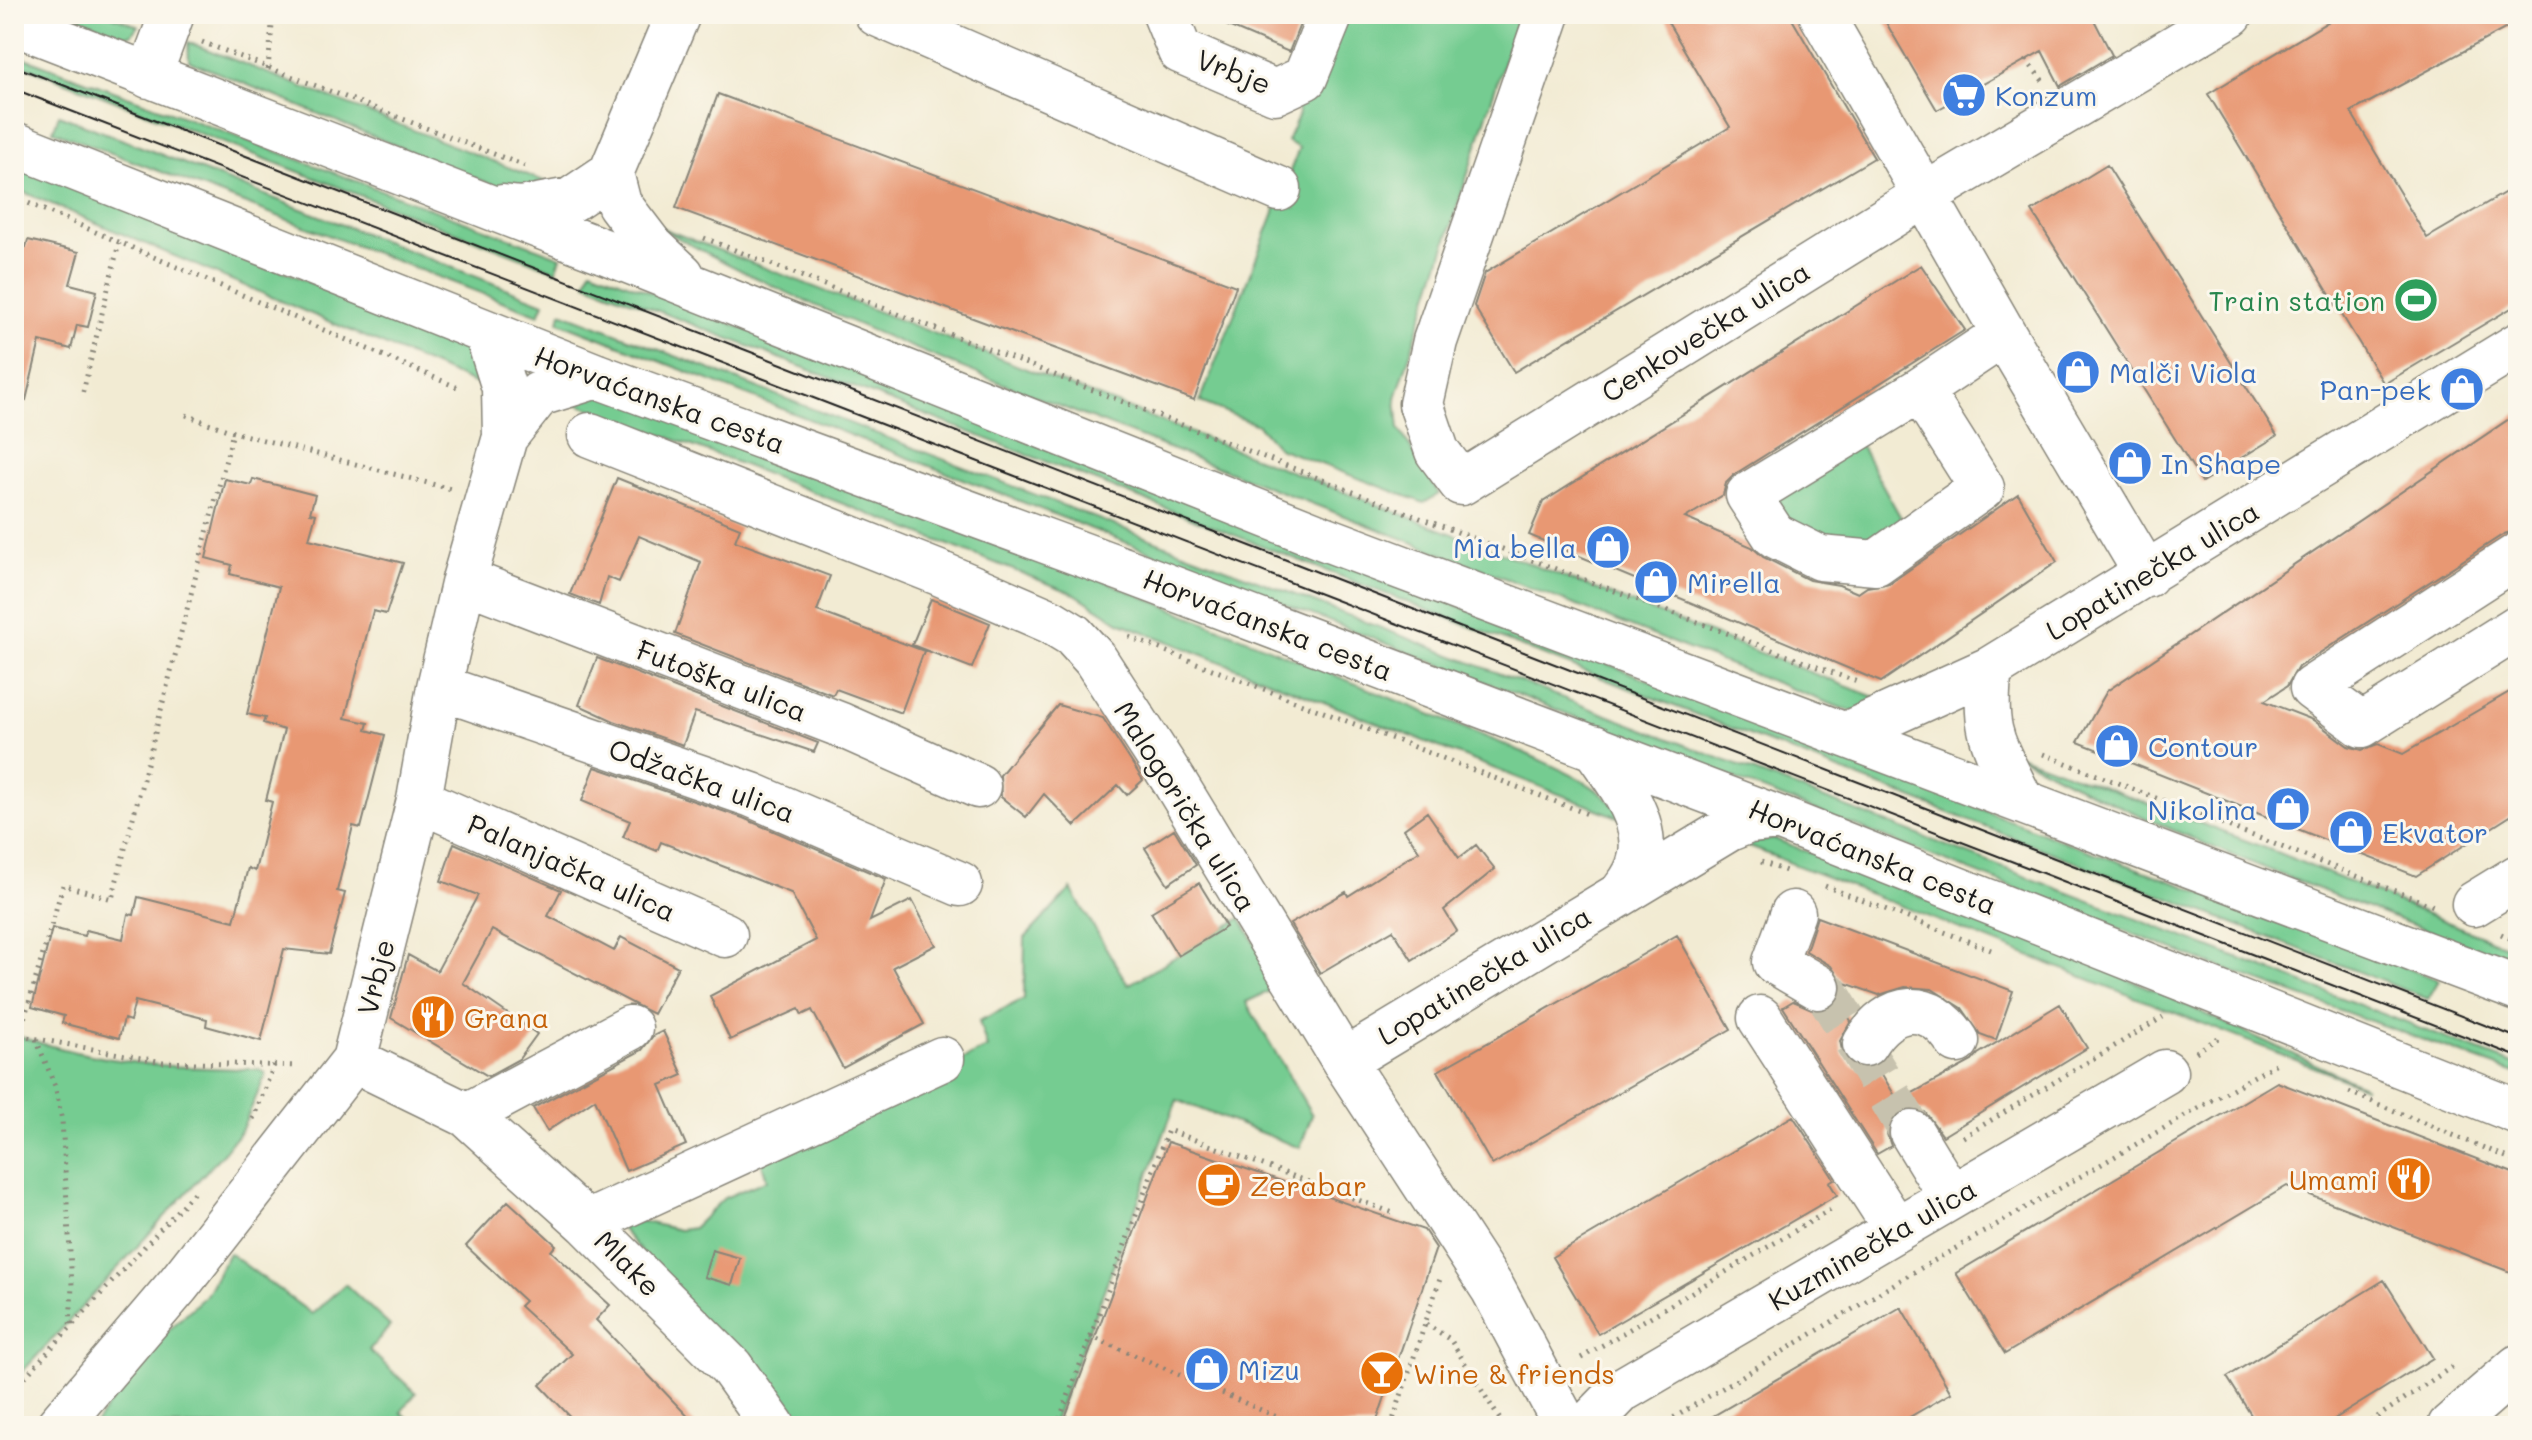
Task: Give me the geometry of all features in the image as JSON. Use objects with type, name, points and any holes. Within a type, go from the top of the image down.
[{"type":"street","points":[[484,206],[521,209],[571,200],[611,173],[678,14]]},
{"type":"street","points":[[877,14],[1279,189]]},
{"type":"street","name":"Vrbje","points":[[1165,14],[1180,51],[1275,92],[1305,78],[1331,14]]},
{"type":"street","name":"Cenkovečka ulica","points":[[1548,14],[1435,341],[1421,404],[1437,451],[1461,483],[1925,195],[2231,14]]},
{"type":"street","points":[[1821,14],[2004,334],[2147,575]]},
{"type":"street","points":[[14,23],[704,291],[1321,537],[2518,989]]},
{"type":"street","points":[[149,76],[185,27]]},
{"type":"street","name":"Horvaćanska cesta","points":[[14,144],[487,334],[1778,818],[2518,1112]]},
{"type":"street","points":[[611,173],[619,204],[651,246],[668,265],[704,291]]},
{"type":"street","name":"Vrbje","points":[[58,1426],[178,1285],[354,1060],[419,800],[439,687],[464,580],[505,437],[504,388],[487,334]]},
{"type":"street","points":[[1920,390],[1982,488],[1876,563],[1820,558],[1774,535],[1748,495],[1920,390],[2004,334]]},
{"type":"street","name":"Lopatinečka ulica","points":[[1846,734],[1990,669],[2518,345]]},
{"type":"street","name":"Vrbje","points":[[505,437],[539,394],[597,376]]},
{"type":"street","name":"Malogorička ulica","points":[[590,435],[939,573],[1050,621],[1073,635],[1095,659],[1174,781],[1344,1061],[1493,1289],[1566,1426]]},
{"type":"street","points":[[2518,555],[2312,688],[2362,725],[2518,627]]},
{"type":"street","name":"Futoška ulica","points":[[464,580],[841,725],[978,786]]},
{"type":"street","points":[[1990,669],[1985,710],[1989,734],[2021,800]]},
{"type":"street","name":"Odžačka ulica","points":[[439,687],[752,795],[960,884]]},
{"type":"street","points":[[1594,747],[1628,796],[1640,829],[1643,853],[1636,876],[1624,890]]},
{"type":"street","name":"Palanjačka ulica","points":[[419,800],[725,935]]},
{"type":"street","name":"Lopatinečka ulica","points":[[1344,1061],[1729,829],[1749,821],[1778,818]]},
{"type":"street","points":[[2470,915],[2518,877]]},
{"type":"street","points":[[1803,891],[1775,962],[1818,987]]},
{"type":"street","points":[[1865,1044],[1882,1019],[1897,1012],[1912,1011],[1943,1024],[1957,1041]]},
{"type":"street","points":[[1760,1018],[1896,1229]]},
{"type":"street","points":[[467,1115],[630,1028]]},
{"type":"street","points":[[587,1223],[942,1059]]},
{"type":"street","name":"Mlake","points":[[354,1060],[467,1115],[587,1223],[731,1367],[773,1426]]},
{"type":"street","name":"Kuzminečka ulica","points":[[1587,1426],[1622,1390],[2165,1072]]},
{"type":"street","points":[[1912,1133],[1951,1197]]},
{"type":"street","points":[[2450,1426],[2518,1367]]},
{"type":"path","points":[[268,69],[273,14]]},
{"type":"path","points":[[185,27],[268,69],[529,168]]},
{"type":"path","points":[[14,197],[465,390]]},
{"type":"path","points":[[694,234],[1420,518],[1872,687]]},
{"type":"path","points":[[83,392],[119,243]]},
{"type":"path","points":[[186,415],[233,432],[454,490]]},
{"type":"path","points":[[233,432],[112,899],[63,885],[17,1032],[163,1062],[314,1067],[354,1060]]},
{"type":"path","points":[[2034,751],[2470,915],[2518,942]]},
{"type":"path","points":[[1749,857],[1803,891],[2000,954]]},
{"type":"path","points":[[2148,1011],[2177,1022]]},
{"type":"path","points":[[2204,1033],[2230,1043]]},
{"type":"path","points":[[36,1038],[55,1086],[62,1120],[72,1285],[70,1328]]},
{"type":"path","points":[[2266,1058],[2292,1068]]},
{"type":"path","points":[[1660,1426],[1904,1278],[2277,1063]]},
{"type":"path","points":[[249,1126],[274,1065]]},
{"type":"path","points":[[2334,1086],[2518,1162]]},
{"type":"path","points":[[1057,1426],[1168,1130],[1410,1219]]},
{"type":"path","points":[[14,1389],[204,1182]]},
{"type":"path","points":[[1391,1426],[1443,1271]]},
{"type":"path","points":[[1426,1324],[1450,1339],[1504,1426]]},
{"type":"path","points":[[1090,1336],[1298,1426]]},
{"type":"path","points":[[2364,1426],[2457,1363]]},
{"type":"green space","points":[[67,14],[108,14],[138,26],[131,35],[122,35]]},
{"type":"green space","points":[[1350,14],[1519,14],[1396,398],[1399,429],[1439,494],[1424,503],[1278,448],[1258,425],[1200,402],[1299,148],[1287,141],[1299,114],[1294,99]]},
{"type":"green space","points":[[188,42],[564,189],[505,190],[189,61]]},
{"type":"green space","points":[[14,54],[561,257],[556,271],[14,62]]},
{"type":"green space","points":[[59,115],[544,303],[539,315],[53,131]]},
{"type":"green space","points":[[14,160],[154,215],[466,350],[479,362],[495,392],[14,188]]},
{"type":"green space","points":[[654,225],[1895,705],[1860,714],[1841,708],[1323,508],[898,342],[775,287]]},
{"type":"green space","points":[[591,269],[2071,844],[2439,980],[2428,999],[586,283]]},
{"type":"green space","points":[[561,312],[2518,1066],[2518,1074],[2195,958],[559,322]]},
{"type":"green space","points":[[591,386],[1043,556],[1523,752],[1592,787],[1605,796],[1623,819],[1119,622],[1075,594],[725,458],[555,396]]},
{"type":"green space","points":[[1859,443],[1905,525],[1850,556],[1806,544],[1775,507],[1779,490]]},
{"type":"green space","points":[[2014,753],[2276,852],[2518,951],[2518,965],[2199,841],[2075,785]]},
{"type":"green space","points":[[1775,839],[2136,982],[2365,1087],[1742,844]]},
{"type":"green space","points":[[1071,889],[1128,985],[1241,918],[1279,987],[1246,1002],[1312,1115],[1300,1148],[1177,1100],[1052,1426],[789,1426],[620,1227],[641,1221],[679,1230],[693,1228],[724,1198],[767,1180],[760,1157],[987,1048],[979,1021],[1024,999],[1025,938]]},
{"type":"green space","points":[[14,1035],[106,1058],[165,1066],[259,1069],[266,1074],[242,1129],[224,1152],[14,1381]]},
{"type":"green space","points":[[229,1253],[312,1314],[345,1284],[390,1326],[369,1350],[416,1393],[401,1412],[417,1426],[93,1426],[160,1338],[206,1295]]},
{"type":"building","points":[[1200,14],[1304,14],[1289,52]]},
{"type":"building","points":[[1663,14],[1789,14],[1874,158],[1514,372],[1474,306],[1485,273],[1730,127]]},
{"type":"building","points":[[1881,14],[2091,14],[2112,55],[2060,86],[2042,51],[1937,110]]},
{"type":"building","points":[[2341,14],[2518,14],[2518,22],[2351,112],[2427,238],[2518,185],[2518,304],[2384,384],[2208,94]]},
{"type":"building","points":[[718,94],[1236,286],[1194,400],[676,208]]},
{"type":"building","points":[[2107,165],[2277,436],[2202,482],[2032,211]]},
{"type":"building","points":[[28,240],[79,252],[70,284],[97,291],[88,327],[77,325],[71,349],[40,341],[26,400],[14,398],[14,244],[26,247]]},
{"type":"building","points":[[1921,265],[1965,330],[1735,474],[1726,483],[1723,495],[1685,518],[1752,547],[1763,557],[1809,580],[1839,585],[1858,593],[1867,587],[1890,583],[2018,494],[2057,562],[1881,682],[1529,535],[1543,502]]},
{"type":"building","points":[[2518,413],[2518,530],[2504,534],[2298,667],[2287,686],[2264,701],[2313,720],[2348,746],[2362,750],[2378,744],[2403,754],[2518,687],[2518,811],[2416,876],[2078,742],[2107,691]]},
{"type":"building","points":[[617,478],[740,528],[735,541],[830,576],[817,611],[924,651],[901,713],[836,689],[833,695],[675,634],[701,562],[639,536],[619,582],[607,577],[599,605],[570,594]]},
{"type":"building","points":[[225,479],[251,485],[253,479],[315,495],[310,513],[316,514],[309,539],[403,563],[386,614],[373,611],[345,718],[368,723],[366,730],[385,735],[361,828],[353,826],[337,891],[345,893],[329,954],[284,949],[261,1041],[206,1026],[207,1019],[135,1001],[130,1021],[124,1019],[119,1038],[62,1023],[64,1016],[32,1007],[52,928],[84,936],[86,930],[123,939],[128,914],[134,915],[138,897],[234,921],[248,868],[255,871],[272,802],[266,800],[284,730],[263,723],[265,718],[247,714],[279,587],[230,574],[232,565],[206,558]]},
{"type":"building","points":[[931,599],[990,623],[972,668],[912,645]]},
{"type":"building","points":[[597,658],[818,743],[814,752],[695,712],[683,745],[614,721],[579,705]]},
{"type":"building","points":[[1058,705],[1103,718],[1143,780],[1127,795],[1118,785],[1075,826],[1044,794],[1026,817],[1001,797],[1000,775]]},
{"type":"building","points":[[595,767],[743,818],[886,879],[870,921],[912,900],[936,945],[893,967],[924,1024],[843,1068],[812,1010],[802,1015],[799,1009],[730,1040],[710,996],[816,940],[791,893],[661,842],[657,851],[623,837],[630,821],[582,801]]},
{"type":"building","points":[[1427,812],[1459,858],[1476,845],[1495,869],[1444,910],[1457,931],[1412,960],[1393,930],[1320,973],[1290,924],[1346,892],[1348,896],[1419,851],[1404,829]]},
{"type":"building","points":[[1174,829],[1196,865],[1168,884],[1145,848]]},
{"type":"building","points":[[454,843],[561,890],[548,916],[614,951],[621,937],[678,967],[653,1014],[492,930],[463,983],[537,1034],[519,1059],[488,1076],[391,1018],[408,955],[437,971],[478,895],[441,881]]},
{"type":"building","points":[[1199,883],[1226,927],[1178,956],[1151,912]]},
{"type":"building","points":[[1817,917],[2013,991],[1996,1040],[1980,1034],[1962,1008],[1932,989],[1905,987],[1879,995],[1842,982],[1831,966],[1806,951]]},
{"type":"building","points":[[1677,935],[1731,1029],[1492,1165],[1438,1071]]},
{"type":"building","points":[[1793,1001],[1819,1012],[1839,1001],[1851,1021],[1840,1041],[1843,1055],[1851,1065],[1862,1069],[1877,1066],[1898,1101],[1972,1061],[1978,1054],[2060,1004],[2087,1048],[1943,1136],[1925,1112],[1912,1108],[1900,1111],[1890,1122],[1887,1134],[1891,1146],[1877,1154],[1783,1007]]},
{"type":"building","points":[[663,1031],[683,1075],[660,1085],[686,1145],[626,1171],[595,1099],[547,1131],[533,1108],[642,1050],[653,1036]]},
{"type":"building","points":[[2277,1082],[2518,1175],[2518,1275],[2287,1186],[2005,1354],[1956,1273]]},
{"type":"building","points":[[1793,1116],[1834,1179],[1829,1182],[1837,1195],[1598,1334],[1552,1257]]},
{"type":"building","points":[[1168,1142],[1424,1230],[1436,1248],[1375,1426],[1062,1426]]},
{"type":"building","points":[[508,1201],[556,1245],[551,1251],[610,1305],[596,1320],[697,1426],[579,1426],[540,1385],[572,1354],[520,1306],[525,1301],[466,1246]]},
{"type":"building","points":[[712,1250],[740,1258],[732,1285],[704,1277]]},
{"type":"building","points":[[2384,1280],[2433,1358],[2323,1426],[2258,1426],[2227,1377]]},
{"type":"building","points":[[1901,1307],[1951,1393],[1894,1426],[1696,1426]]},
{"type":"tunnel","points":[[1818,987],[1827,993],[1912,1133]]},
{"type":"tram line","points":[[14,66],[2518,1038]]},
{"type":"tram line","points":[[14,89],[2518,1057]]},
{"type":"place","name":"Konzum","points":[[1964,95]]},
{"type":"place","name":"Train station","points":[[2416,300]]},
{"type":"place","name":"Malči Viola","points":[[2078,372]]},
{"type":"place","name":"Pan-pek","points":[[2462,389]]},
{"type":"place","name":"In Shape","points":[[2130,463]]},
{"type":"place","name":"Mia bella","points":[[1608,547]]},
{"type":"place","name":"Mirella","points":[[1656,582]]},
{"type":"place","name":"Contour","points":[[2117,746]]},
{"type":"place","name":"Nikolina","points":[[2288,809]]},
{"type":"place","name":"Ekvator","points":[[2351,832]]},
{"type":"place","name":"Grana","points":[[433,1017]]},
{"type":"place","name":"Umami","points":[[2409,1179]]},
{"type":"place","name":"Zerabar","points":[[1219,1185]]},
{"type":"place","name":"Mizu","points":[[1207,1369]]},
{"type":"place","name":"Wine & friends","points":[[1382,1373]]}]
